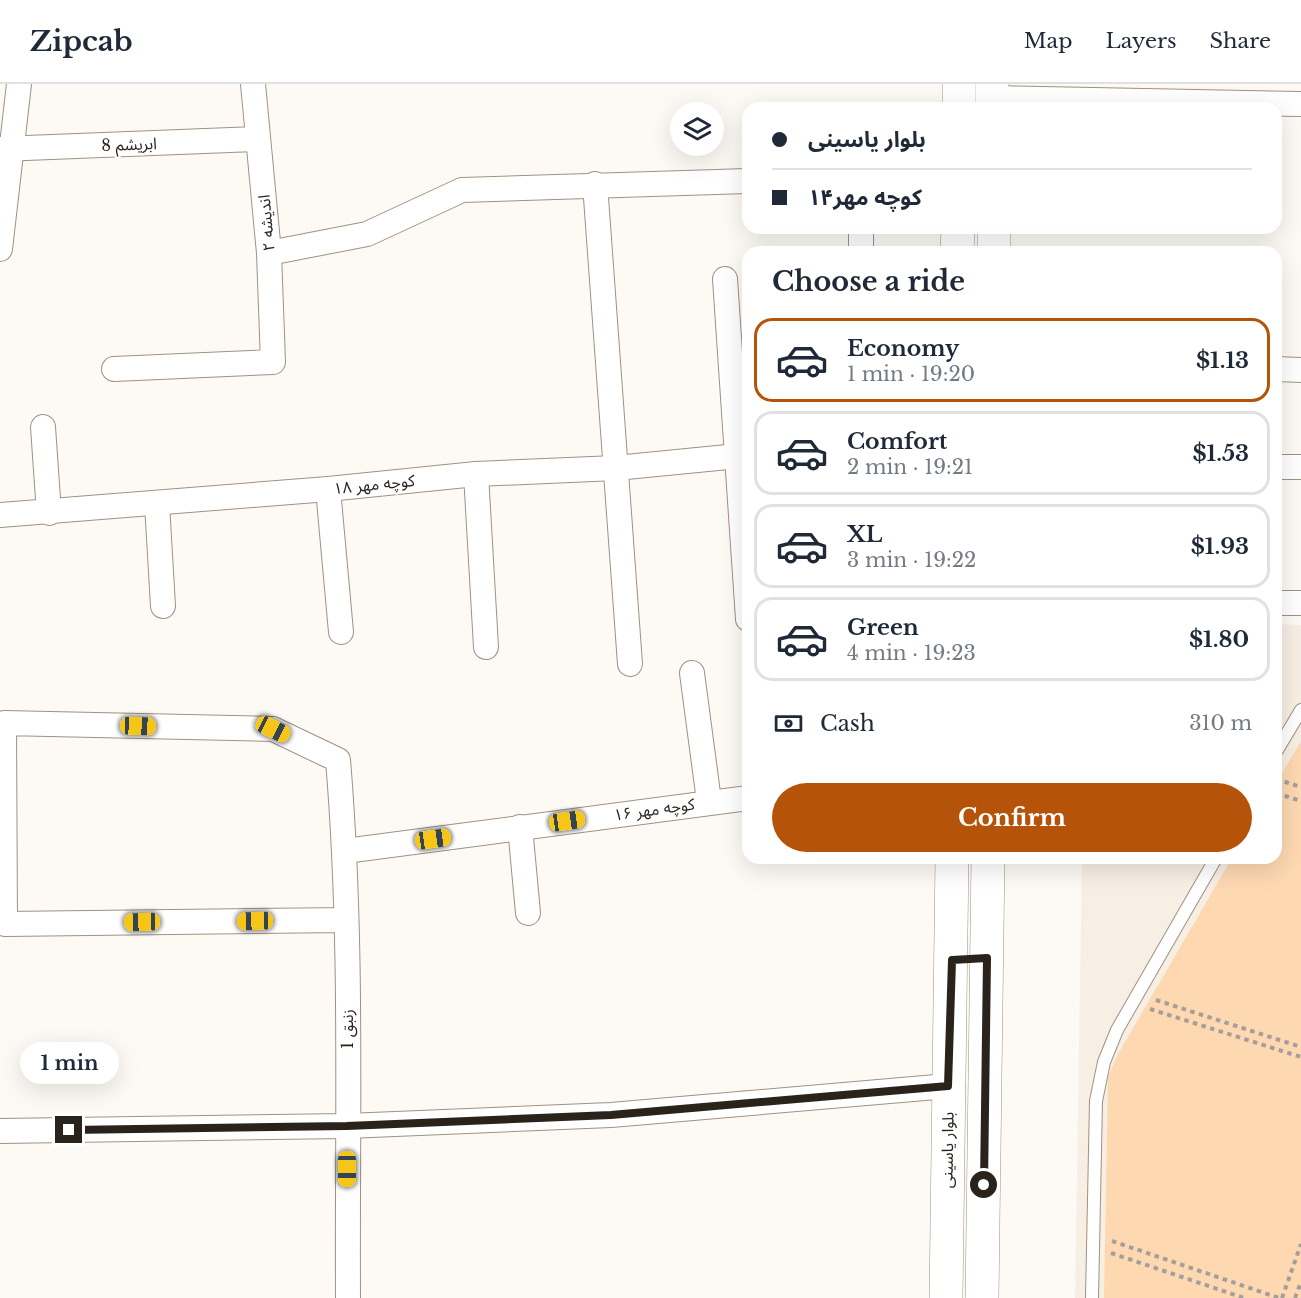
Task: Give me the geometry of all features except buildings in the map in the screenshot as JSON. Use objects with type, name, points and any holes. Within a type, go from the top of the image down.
[{"type":"main road","points":[[959,84],[959,102]]},
{"type":"main road","name":"بلوار یاسینی","points":[[946,1298],[952,864]]},
{"type":"main road","points":[[982,1298],[988,864]]},
{"type":"main road","points":[[952,960],[987,958]]},
{"type":"street","points":[[0,249],[6,149],[19,84]]},
{"type":"street","name":"اندیشه ۲","points":[[114,369],[273,362],[269,253],[254,84]]},
{"type":"street","points":[[992,97],[1290,97]]},
{"type":"street","name":"ابریشم 8","points":[[6,149],[258,139]]},
{"type":"street","points":[[269,253],[367,234],[462,190],[742,181]]},
{"type":"street","points":[[595,184],[630,664]]},
{"type":"street","points":[[725,279],[742,445]]},
{"type":"street","points":[[1282,369],[1301,370]]},
{"type":"street","points":[[43,427],[49,513]]},
{"type":"street","name":"کوچه مهر ۱۸","points":[[0,515],[157,504],[476,474],[616,468],[742,455]]},
{"type":"street","points":[[1282,467],[1301,467]]},
{"type":"street","points":[[476,474],[486,647]]},
{"type":"street","points":[[328,489],[341,632]]},
{"type":"street","points":[[157,504],[162,606]]},
{"type":"street","points":[[1282,603],[1301,603]]},
{"type":"street","points":[[692,673],[709,801]]},
{"type":"street","name":"زنبق 1","points":[[346,920],[5,924],[4,723],[273,729],[338,760],[345,851],[346,920],[348,1298]]},
{"type":"street","name":"کوچه مهر ۱۶","points":[[345,851],[709,801],[742,798]]},
{"type":"street","points":[[520,827],[528,913]]},
{"type":"street","points":[[0,1131],[347,1126],[611,1115],[948,1086]]},
{"type":"lane","points":[[1282,742],[1301,710]]},
{"type":"lane","points":[[1092,1298],[1099,1079],[1117,1030],[1213,864]]},
{"type":"path","points":[[1282,780],[1301,787]]},
{"type":"path","points":[[1282,795],[1301,801]]},
{"type":"path","points":[[1135,999],[1301,1047]]},
{"type":"path","points":[[1135,999],[1301,1057]]},
{"type":"path","points":[[1093,1241],[1281,1298],[1301,1244]]},
{"type":"path","points":[[1093,1241],[1244,1298]]},
{"type":"path","points":[[1295,1298],[1301,1282]]},
{"type":"shaded area","points":[[1282,624],[1301,625],[1301,1298],[1075,1298],[1082,864],[1282,864]]},
{"type":"shaded area","points":[[1301,741],[1301,1298],[1104,1298],[1108,1077],[1118,1054],[1229,864],[1282,864],[1282,773]]},
{"type":"route","points":[[69,1130],[347,1126],[611,1115],[948,1086],[952,960],[987,958],[984,1185]]}]
